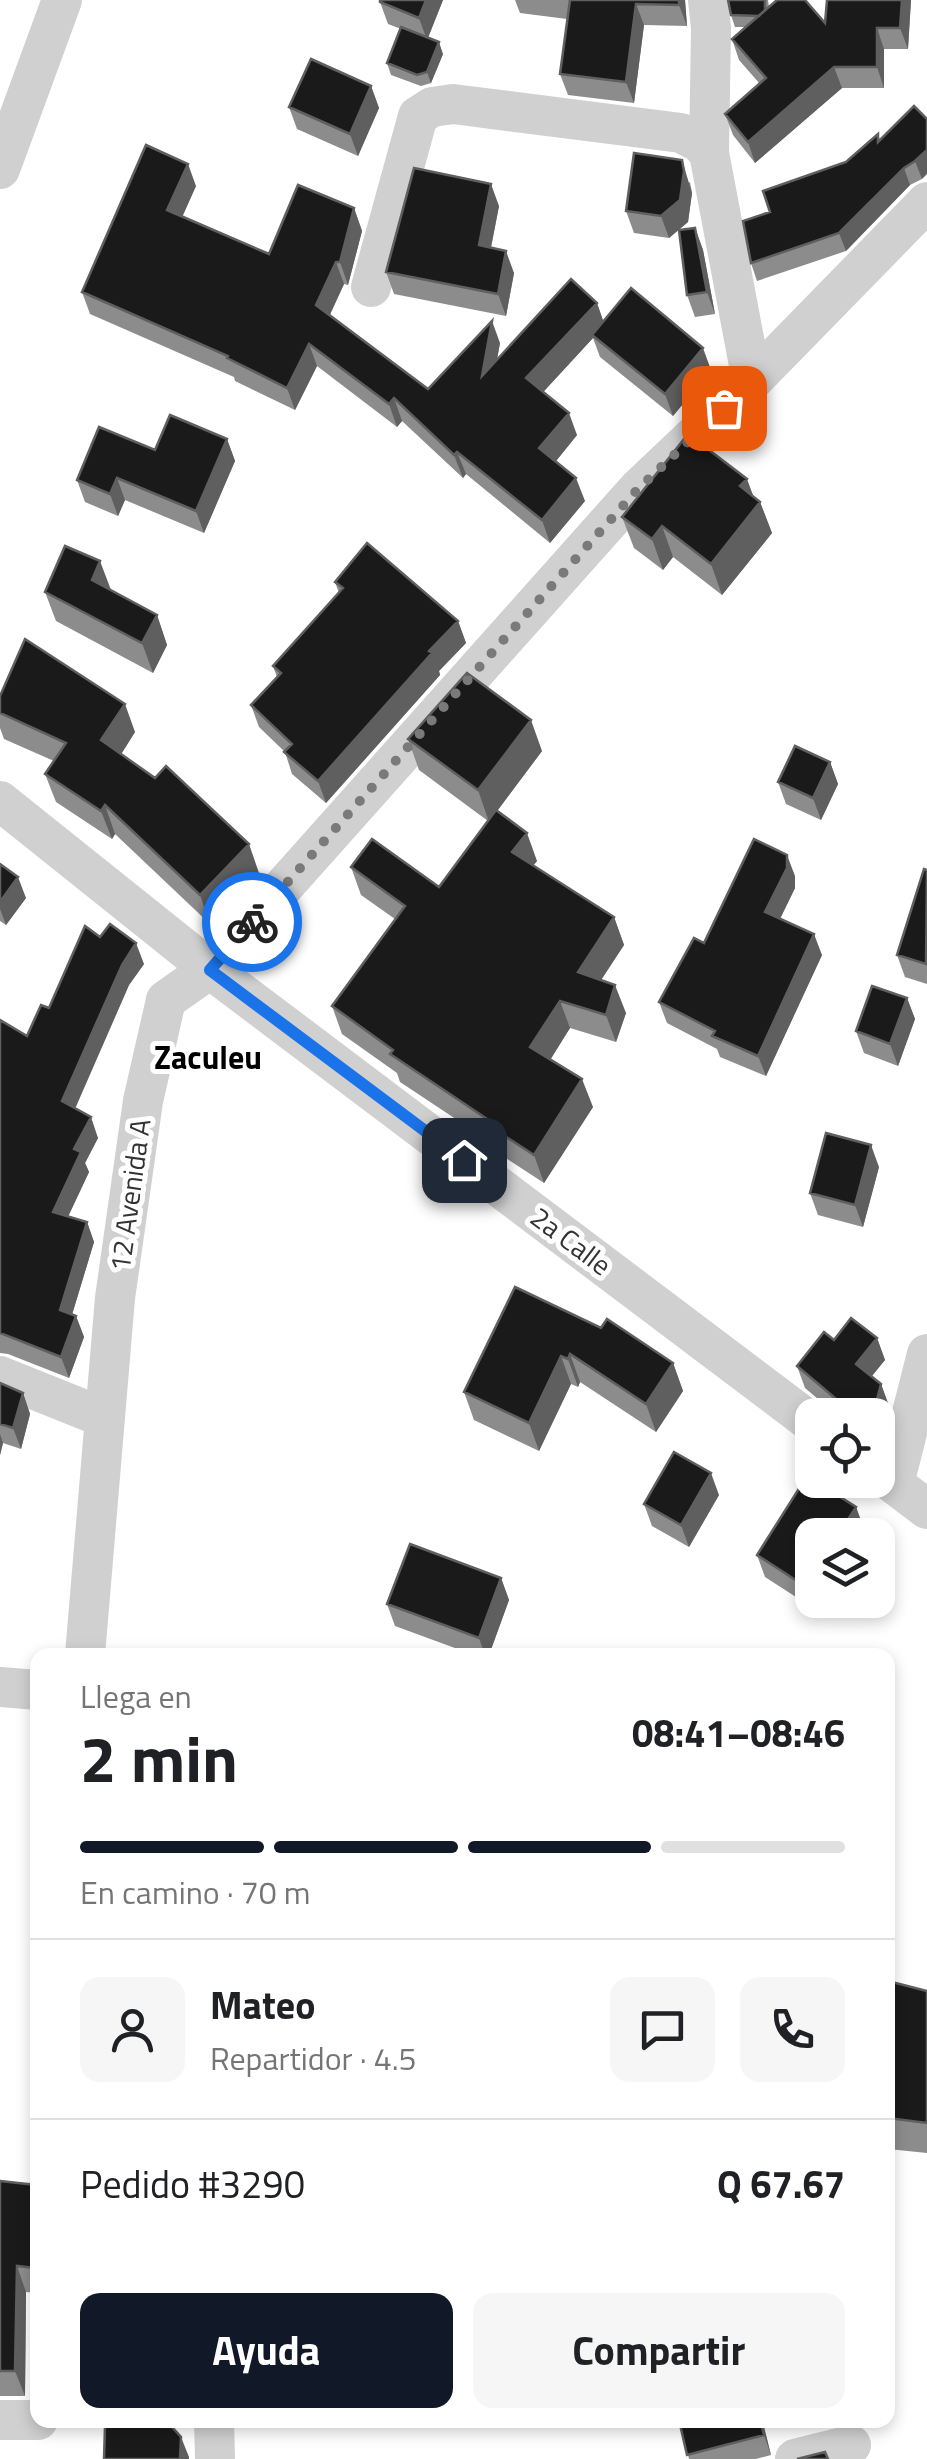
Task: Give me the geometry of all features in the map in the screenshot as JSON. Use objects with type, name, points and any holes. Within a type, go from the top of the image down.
[{"type":"street","points":[[0,169],[62,0]]},
{"type":"street","points":[[708,0],[709,154],[752,381]]},
{"type":"street","points":[[371,287],[418,116],[432,107],[454,104],[682,133],[699,142],[709,154]]},
{"type":"street","name":"12 Avenida A","points":[[86,1648],[115,1298],[151,1058],[166,1000],[210,970],[638,489],[752,381],[927,202]]},
{"type":"street","name":"2a Calle","points":[[0,800],[210,970],[795,1410]]},
{"type":"street","points":[[895,1451],[927,1354]]},
{"type":"street","points":[[0,1376],[105,1418]]},
{"type":"street","points":[[895,1485],[927,1509]]},
{"type":"street","points":[[0,1687],[30,1689]]},
{"type":"street","points":[[0,2420],[30,2420]]},
{"type":"street","points":[[214,2428],[215,2459]]},
{"type":"street","points":[[795,2459],[849,2441]]},
{"type":"building","points":[[380,0],[426,0],[419,18]]},
{"type":"building","points":[[570,0],[679,0],[679,5],[636,4],[626,82],[560,74]]},
{"type":"building","points":[[728,0],[765,0],[765,10],[759,16],[731,15]]},
{"type":"building","points":[[777,0],[805,0],[825,23],[827,0],[902,0],[900,28],[877,28],[877,67],[834,67],[748,142],[725,114],[766,78],[732,39]]},
{"type":"building","points":[[401,27],[439,42],[427,72],[417,75],[387,63]]},
{"type":"building","points":[[311,59],[371,86],[350,134],[289,107]]},
{"type":"building","points":[[914,106],[927,119],[927,150],[839,233],[751,263],[743,221],[770,212],[763,191],[846,162],[878,134],[878,142]]},
{"type":"building","points":[[146,145],[188,164],[167,210],[269,254],[298,185],[354,208],[340,262],[336,262],[316,305],[428,389],[492,321],[482,376],[571,279],[597,303],[526,378],[569,413],[539,448],[576,478],[542,520],[457,452],[454,455],[394,398],[389,404],[309,344],[287,388],[228,356],[82,292]]},
{"type":"building","points":[[634,153],[682,160],[680,200],[661,216],[626,211]]},
{"type":"building","points":[[414,168],[491,184],[479,245],[506,251],[498,294],[386,272]]},
{"type":"building","points":[[695,228],[707,292],[687,295],[679,230]]},
{"type":"building","points":[[631,288],[703,348],[665,394],[592,335]]},
{"type":"building","points":[[170,415],[227,439],[196,511],[117,478],[110,494],[77,480],[99,427],[155,450]]},
{"type":"building","points":[[688,434],[747,479],[740,486],[760,502],[711,564],[662,526],[652,539],[622,517]]},
{"type":"building","points":[[367,543],[458,621],[318,781],[284,752],[292,744],[251,705],[281,673],[273,666],[343,588],[335,582]]},
{"type":"building","points":[[65,546],[100,561],[92,580],[157,615],[142,643],[45,592]]},
{"type":"building","points":[[25,639],[125,704],[101,740],[155,778],[166,766],[249,844],[200,895],[105,805],[101,811],[45,774],[66,743],[0,713],[0,696]]},
{"type":"building","points":[[467,673],[531,720],[478,790],[408,739]]},
{"type":"building","points":[[795,746],[830,762],[813,798],[778,782]]},
{"type":"building","points":[[496,810],[527,833],[512,852],[614,917],[578,972],[615,985],[606,1015],[560,1001],[530,1047],[582,1079],[534,1155],[390,1054],[393,1050],[332,1006],[405,906],[351,867],[372,839],[439,887]]},
{"type":"building","points":[[754,839],[787,855],[787,868],[765,912],[814,934],[758,1056],[712,1036],[715,1031],[659,1002],[694,938],[704,943]]},
{"type":"building","points":[[0,864],[18,877],[0,902]]},
{"type":"building","points":[[924,869],[927,870],[926,964],[897,955]]},
{"type":"building","points":[[110,924],[136,943],[122,965],[62,1101],[91,1117],[74,1149],[81,1152],[53,1212],[87,1222],[60,1310],[76,1316],[61,1357],[0,1333],[0,1020],[27,1036],[41,1005],[49,1008],[85,926],[100,937]]},
{"type":"building","points":[[872,986],[907,998],[890,1044],[856,1031]]},
{"type":"building","points":[[826,1133],[871,1145],[855,1205],[810,1193]]},
{"type":"building","points":[[515,1287],[601,1328],[607,1319],[673,1363],[646,1404],[570,1354],[568,1359],[561,1356],[529,1423],[464,1392]]},
{"type":"building","points":[[851,1318],[877,1338],[856,1364],[881,1384],[877,1398],[835,1398],[797,1366],[824,1332],[834,1340]]},
{"type":"building","points":[[0,1383],[23,1393],[13,1428],[0,1424]]},
{"type":"building","points":[[674,1452],[711,1473],[681,1525],[644,1504]]},
{"type":"building","points":[[795,1495],[795,1498],[842,1498],[856,1507],[849,1518],[795,1518],[795,1580],[757,1555]]},
{"type":"building","points":[[410,1544],[501,1578],[479,1638],[387,1604]]},
{"type":"building","points":[[895,1983],[927,1991],[927,2123],[895,2119]]},
{"type":"building","points":[[0,2181],[30,2184],[30,2267],[17,2266],[15,2371],[0,2371]]},
{"type":"building","points":[[105,2428],[173,2428],[181,2437],[180,2459],[104,2459]]},
{"type":"building","points":[[681,2428],[762,2428],[764,2435],[687,2455]]},
{"type":"building","points":[[825,2452],[828,2459],[797,2459]]},
{"type":"way so far","points":[[252,922],[638,489],[724,408]]},
{"type":"district","name":"Zaculeu","points":[[208,1058]]},
{"type":"route","points":[[252,922],[210,970],[464,1160]]}]
